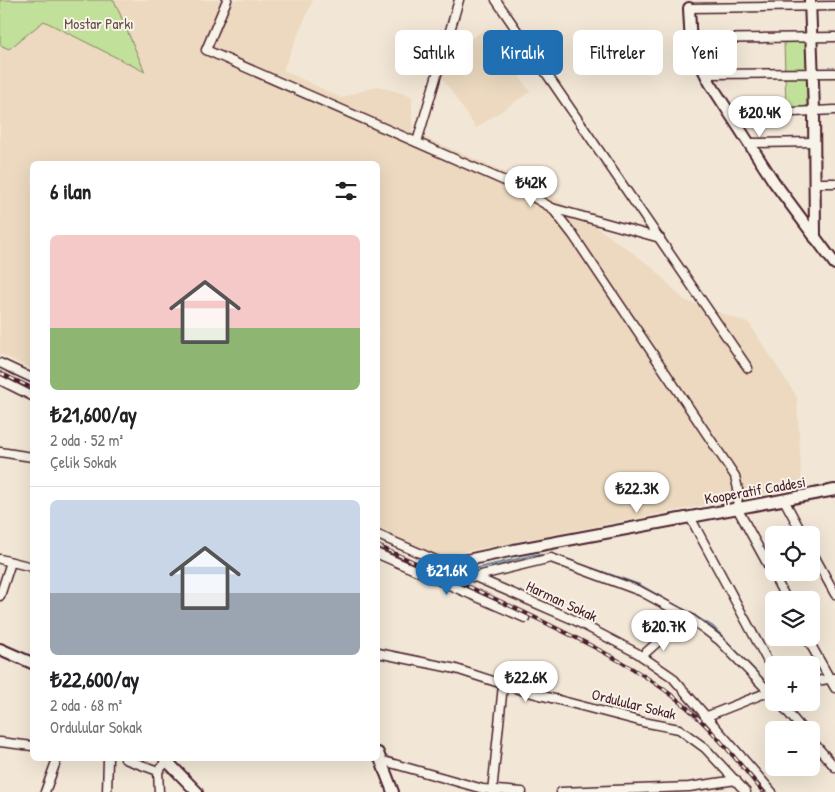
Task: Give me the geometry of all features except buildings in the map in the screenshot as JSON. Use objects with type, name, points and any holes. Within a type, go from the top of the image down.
[{"type":"street","points":[[227,0],[206,50],[506,182],[552,208],[660,238]]},
{"type":"street","points":[[417,142],[459,0]]},
{"type":"street","points":[[496,0],[748,368]]},
{"type":"street","points":[[810,3],[814,110],[815,238]]},
{"type":"street","points":[[690,30],[689,8],[810,3],[835,6]]},
{"type":"street","points":[[737,38],[835,37]]},
{"type":"street","points":[[737,74],[835,73]]},
{"type":"street","points":[[707,75],[748,143],[815,238],[834,261]]},
{"type":"street","points":[[730,115],[835,110]]},
{"type":"street","points":[[748,143],[814,142]]},
{"type":"street","points":[[814,183],[835,183]]},
{"type":"street","points":[[552,208],[573,235],[735,476],[738,494],[737,508],[782,591]]},
{"type":"street","points":[[0,363],[30,377]]},
{"type":"street","points":[[0,380],[30,395]]},
{"type":"street","points":[[0,452],[30,457]]},
{"type":"street","name":"Kooperatif Caddesi","points":[[444,565],[737,508],[835,491]]},
{"type":"street","points":[[784,500],[798,526]]},
{"type":"street","points":[[690,517],[765,656]]},
{"type":"street","name":"Harman Sokak","points":[[380,536],[572,619],[642,656],[672,677],[772,792]]},
{"type":"street","points":[[380,555],[525,618]]},
{"type":"street","points":[[473,577],[551,558],[586,570],[640,591],[690,618],[719,640],[765,685]]},
{"type":"street","points":[[0,559],[30,567]]},
{"type":"street","points":[[0,596],[11,562]]},
{"type":"street","points":[[820,566],[835,594]]},
{"type":"street","points":[[642,656],[670,632]]},
{"type":"street","points":[[812,646],[832,678],[835,688]]},
{"type":"street","points":[[0,649],[30,662]]},
{"type":"street","name":"Ordulular Sokak","points":[[380,653],[456,668],[503,685],[643,722],[679,729],[705,748],[746,792]]},
{"type":"street","points":[[492,791],[503,685]]},
{"type":"street","points":[[705,717],[765,695]]},
{"type":"street","points":[[787,711],[795,721]]},
{"type":"street","points":[[0,742],[30,746]]},
{"type":"street","points":[[820,750],[835,767]]},
{"type":"street","points":[[380,756],[492,791],[522,792]]},
{"type":"street","points":[[380,759],[393,792]]},
{"type":"street","points":[[45,792],[56,761]]},
{"type":"street","points":[[107,792],[108,761]]},
{"type":"street","points":[[130,761],[158,771]]},
{"type":"street","points":[[159,792],[158,771],[165,761]]},
{"type":"street","points":[[167,761],[197,792]]},
{"type":"street","points":[[561,792],[637,791],[689,787],[736,780]]},
{"type":"shaded area","points":[[114,0],[313,0],[283,70],[341,98],[377,86],[412,96],[412,132],[540,187],[651,266],[684,300],[749,323],[797,397],[802,486],[436,557],[380,530],[380,161],[30,161],[30,368],[0,354],[0,44],[9,49],[44,21],[144,72]]},
{"type":"shaded area","points":[[483,31],[483,75],[519,75],[530,92],[476,128],[440,75],[473,75],[473,37]]},
{"type":"green space","name":"Mostar Parkı","points":[[0,0],[114,0],[145,72],[44,21],[9,49],[0,45]]},
{"type":"green space","points":[[784,42],[806,42],[807,108],[786,108]]},
{"type":"waterway","points":[[470,570],[535,555],[548,555]]},
{"type":"waterway","points":[[565,559],[640,585],[712,626],[765,681]]},
{"type":"waterway","points":[[792,711],[800,721]]},
{"type":"waterway","points":[[820,744],[835,761]]},
{"type":"railway","points":[[0,373],[30,387]]},
{"type":"railway","points":[[380,547],[532,616],[602,651],[649,679],[690,710],[723,744],[763,792]]}]
